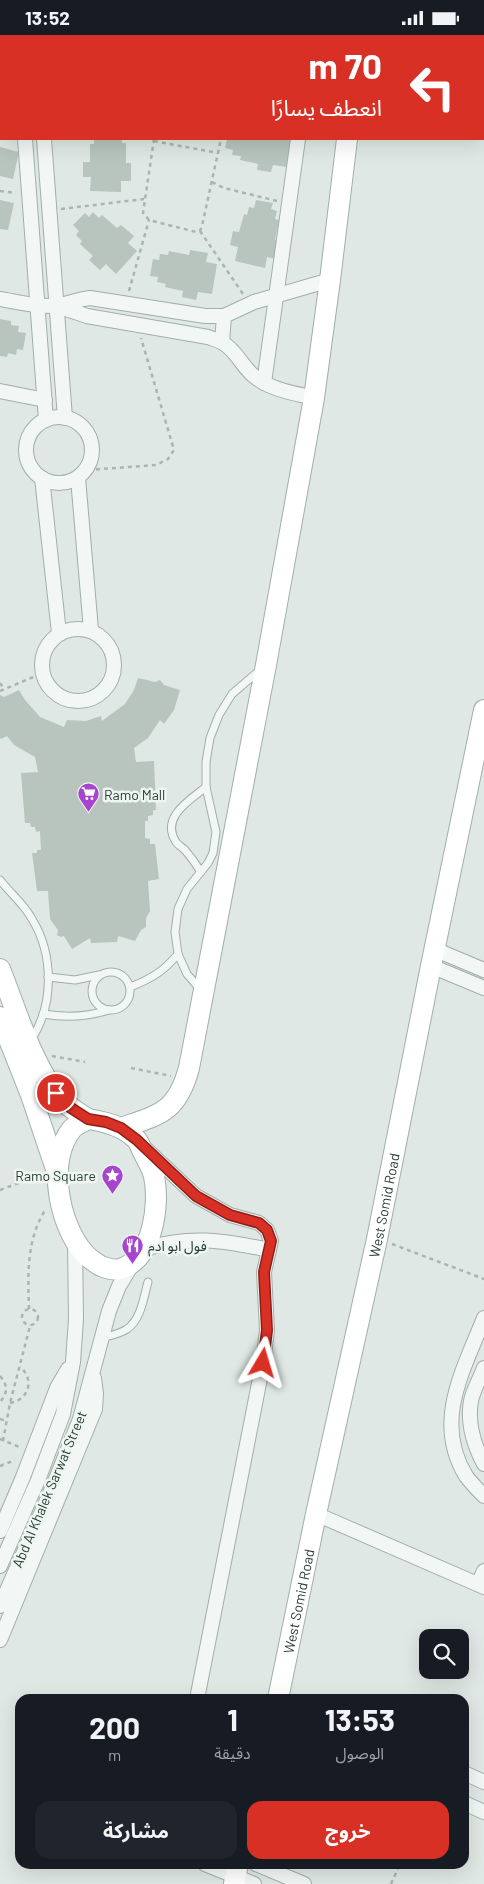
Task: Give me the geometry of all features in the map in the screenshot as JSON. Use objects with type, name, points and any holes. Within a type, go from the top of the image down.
[{"type":"street","points":[[26,140],[46,420]]},
{"type":"street","points":[[44,140],[65,418]]},
{"type":"street","points":[[264,383],[298,140]]},
{"type":"street","points":[[129,1134],[151,1117],[164,1111],[176,1100],[186,1079],[204,993],[221,856],[266,665],[314,398],[347,140]]},
{"type":"street","points":[[0,299],[38,305],[57,305],[90,298],[204,316],[224,316],[250,304],[330,280]]},
{"type":"street","points":[[57,305],[87,316],[208,337],[222,342],[234,352],[242,365],[264,383],[283,391],[314,398]]},
{"type":"street","points":[[222,342],[224,316]]},
{"type":"street","points":[[0,391],[45,399]]},
{"type":"street","points":[[55,417],[65,418],[76,421],[84,429],[90,438],[92,455],[82,474],[69,482],[60,483],[42,478],[34,471],[26,453],[27,442],[34,429],[46,420],[55,417]]},
{"type":"street","points":[[82,474],[91,630]]},
{"type":"street","points":[[42,478],[59,633]]},
{"type":"street","points":[[69,629],[91,630],[105,640],[114,655],[115,667],[112,678],[107,688],[98,696],[76,701],[65,699],[55,693],[47,684],[42,662],[44,651],[50,641],[59,633],[69,629]]},
{"type":"street","name":"West Somid Road","points":[[281,1694],[316,1514],[377,1239],[433,957],[483,723]]},
{"type":"street","points":[[433,957],[484,969]]},
{"type":"street","points":[[433,957],[484,988]]},
{"type":"street","points":[[0,969],[32,1048],[56,1093],[71,1108],[88,1119],[106,1122],[129,1134],[196,1196],[230,1215],[264,1226],[270,1235],[271,1241],[264,1272],[267,1330],[263,1363],[198,1694]]},
{"type":"street","points":[[0,1017],[28,1086],[57,1177],[60,1203],[70,1231],[84,1254],[102,1267],[120,1269],[139,1254],[160,1244],[194,1239],[229,1241],[269,1250]]},
{"type":"street","points":[[57,1177],[62,1148],[72,1129],[88,1119]]},
{"type":"street","points":[[129,1134],[154,1175],[156,1194],[155,1218],[148,1241],[139,1254]]},
{"type":"street","name":"Abd Al Khalek Sarwat Street","points":[[0,1566],[38,1480],[63,1414],[73,1362],[76,1319],[75,1239]]},
{"type":"street","name":"Abd Al Khalek Sarwat Street","points":[[0,1606],[20,1574],[80,1419],[108,1311],[119,1286],[139,1254]]},
{"type":"street","points":[[484,1319],[455,1392],[450,1421],[454,1450],[467,1477],[484,1496]]},
{"type":"street","points":[[0,1531],[57,1388],[73,1362]]},
{"type":"street","points":[[484,1368],[471,1400],[470,1423],[474,1445],[484,1464]]},
{"type":"street","points":[[316,1514],[481,1586],[484,1571]]},
{"type":"street","points":[[0,1641],[20,1574]]},
{"type":"street","points":[[469,1775],[484,1782]]},
{"type":"street","points":[[469,1805],[484,1812]]},
{"type":"street","points":[[219,1869],[254,1884]]},
{"type":"street","points":[[268,1869],[304,1884]]},
{"type":"lane","points":[[204,993],[187,974],[178,954],[175,931],[178,909],[187,889],[201,872],[221,856],[206,787],[206,762],[210,738],[219,715],[232,694],[266,665]]},
{"type":"lane","points":[[201,872],[193,860],[176,842],[172,831],[173,819],[178,809],[206,787]]},
{"type":"lane","points":[[0,880],[32,917],[43,940],[48,965],[48,990],[43,1014],[32,1048]]},
{"type":"lane","points":[[130,987],[156,976],[178,954]]},
{"type":"lane","points":[[43,1014],[77,1017],[118,1009],[124,1006],[130,994],[127,980],[116,972],[75,980],[48,977]]},
{"type":"lane","points":[[102,974],[93,985],[94,999],[104,1009],[111,1010]]},
{"type":"lane","points":[[101,1339],[124,1331],[132,1325],[137,1317],[148,1282]]},
{"type":"path","points":[[126,303],[148,220],[144,213],[144,199],[154,140],[218,153]]},
{"type":"path","points":[[220,140],[200,231],[250,304]]},
{"type":"path","points":[[212,182],[224,188],[289,203]]},
{"type":"path","points":[[49,211],[144,199]]},
{"type":"path","points":[[148,220],[200,231]]},
{"type":"path","points":[[82,474],[156,465],[168,459],[174,450],[136,325]]},
{"type":"path","points":[[0,683],[2,690],[43,673]]},
{"type":"path","points":[[32,1048],[85,1062]]},
{"type":"path","points":[[131,1068],[186,1079]]},
{"type":"path","points":[[0,1190],[57,1177]]},
{"type":"path","points":[[29,1309],[28,1269],[35,1231],[57,1177]]},
{"type":"path","points":[[377,1239],[484,1279]]},
{"type":"path","points":[[29,1309],[36,1311],[38,1317],[36,1323],[30,1326],[1,1440],[33,1452]]},
{"type":"path","points":[[29,1309],[22,1316],[24,1323],[30,1326]]},
{"type":"path","points":[[10,1403],[24,1396],[29,1386],[27,1375],[20,1367]]},
{"type":"path","points":[[0,1376],[7,1390],[5,1397],[0,1402]]},
{"type":"path","points":[[0,1419],[6,1421]]},
{"type":"path","points":[[391,1884],[398,1869]]},
{"type":"building","points":[[94,140],[122,140],[122,143],[126,143],[126,163],[131,163],[131,181],[121,181],[121,192],[90,191],[91,177],[83,177],[83,162],[90,162],[90,144],[94,144]]},
{"type":"building","points":[[227,140],[292,140],[287,167],[273,165],[271,172],[257,170],[258,164],[240,160],[241,156],[232,155],[233,150],[225,148]]},
{"type":"building","points":[[0,147],[19,152],[13,179],[0,176]]},
{"type":"building","points":[[0,200],[14,203],[8,230],[0,229]]},
{"type":"building","points":[[256,200],[273,203],[271,209],[277,211],[275,219],[279,220],[275,240],[280,241],[276,259],[267,257],[265,268],[235,261],[238,247],[230,245],[233,231],[239,232],[244,214],[247,215],[249,207],[254,208]]},
{"type":"building","points":[[93,212],[99,218],[102,215],[117,228],[121,225],[134,236],[128,243],[137,251],[116,274],[106,264],[100,270],[89,260],[93,256],[80,244],[82,241],[76,235],[79,231],[73,225],[85,213],[89,217]]},
{"type":"building","points":[[190,250],[208,253],[206,262],[217,264],[212,294],[198,292],[196,300],[182,297],[183,291],[165,287],[166,284],[157,282],[158,277],[150,276],[153,259],[159,260],[160,254],[168,255],[169,251],[189,255]]},
{"type":"building","points":[[0,319],[11,321],[11,325],[19,326],[18,332],[26,333],[23,350],[17,349],[16,355],[8,353],[7,357],[0,356]]},
{"type":"building","name":"Ramo Mall","points":[[138,678],[155,682],[160,680],[164,685],[180,690],[174,710],[164,724],[160,720],[148,738],[134,748],[136,762],[154,761],[156,810],[153,810],[153,815],[148,816],[148,821],[145,821],[145,838],[150,839],[150,844],[155,844],[159,879],[148,881],[150,911],[146,918],[146,927],[141,930],[135,941],[118,936],[117,942],[91,943],[90,938],[72,949],[64,936],[57,935],[58,930],[50,919],[48,891],[37,891],[32,853],[37,853],[37,850],[41,850],[40,831],[36,832],[35,827],[31,827],[30,823],[25,823],[21,773],[38,772],[35,757],[14,745],[7,736],[0,738],[0,695],[4,697],[19,690],[40,717],[64,727],[67,720],[86,721],[101,716],[102,721],[125,704],[134,690]]},
{"type":"place","name":"Ramo Mall","points":[[88,813]]},
{"type":"place","name":"Ramo Square","points":[[112,1194]]},
{"type":"place","name":"فول ابو ادم","points":[[132,1264]]},
{"type":"route","points":[[56,1093],[71,1108],[88,1119],[106,1122],[121,1128],[137,1140],[196,1196],[230,1215],[264,1226],[270,1235],[271,1241],[264,1272],[267,1330],[263,1363]]}]
